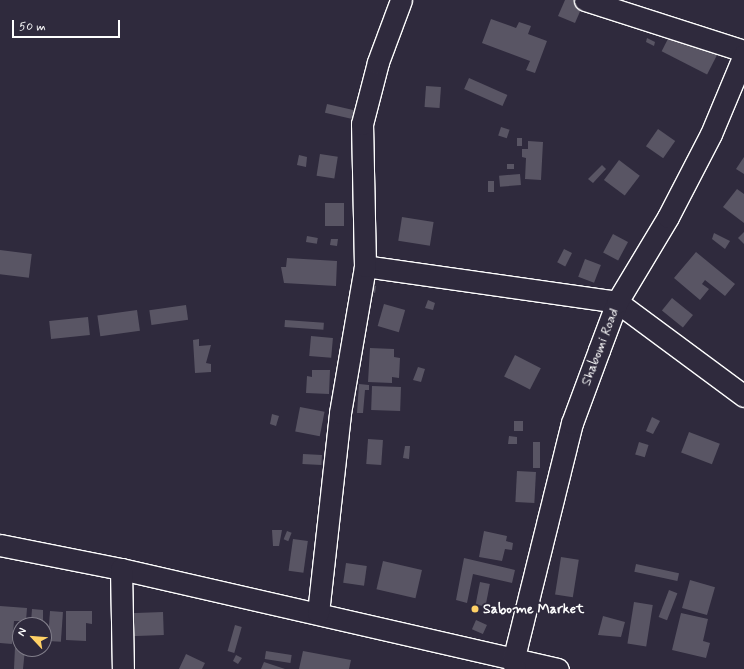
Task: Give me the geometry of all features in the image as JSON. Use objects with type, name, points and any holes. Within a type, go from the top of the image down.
[{"type":"street","points":[[318,613],[340,413],[365,266],[362,124],[378,62],[401,0]]},
{"type":"street","points":[[585,0],[744,51]]},
{"type":"street","name":"Shabomi Road","points":[[514,665],[572,423],[617,302],[693,168],[744,55]]},
{"type":"street","points":[[365,266],[617,302],[744,396]]},
{"type":"street","points":[[0,545],[121,569],[318,613],[514,665],[558,669]]},
{"type":"street","points":[[121,569],[123,669]]},
{"type":"building","points":[[565,0],[585,0],[575,23],[558,16]]},
{"type":"building","points":[[491,19],[516,28],[519,22],[531,26],[528,34],[547,41],[535,73],[526,70],[530,61],[482,43]]},
{"type":"building","points":[[673,29],[718,52],[707,74],[662,51]]},
{"type":"building","points":[[647,38],[655,42],[654,46],[646,42]]},
{"type":"building","points":[[469,78],[507,95],[502,106],[464,89]]},
{"type":"building","points":[[426,86],[441,87],[439,108],[425,107]]},
{"type":"building","points":[[327,104],[354,110],[352,119],[325,113]]},
{"type":"building","points":[[501,127],[510,130],[507,138],[498,136]]},
{"type":"building","points":[[658,129],[675,141],[663,158],[646,146]]},
{"type":"building","points":[[517,138],[522,138],[522,146],[517,146]]},
{"type":"building","points":[[528,141],[543,142],[541,180],[525,179],[526,158],[522,157],[522,149],[528,149]]},
{"type":"building","points":[[320,154],[338,157],[334,179],[317,176]]},
{"type":"building","points":[[299,155],[307,157],[306,167],[297,165]]},
{"type":"building","points":[[744,157],[744,174],[736,169]]},
{"type":"building","points":[[619,160],[640,176],[625,196],[604,180]]},
{"type":"building","points":[[507,164],[514,164],[514,169],[507,169]]},
{"type":"building","points":[[602,165],[606,169],[593,183],[588,179]]},
{"type":"building","points":[[520,174],[521,185],[500,187],[499,176]]},
{"type":"building","points":[[488,181],[494,181],[494,192],[488,192]]},
{"type":"building","points":[[737,189],[744,194],[744,223],[723,207]]},
{"type":"building","points":[[325,203],[344,203],[344,226],[325,226]]},
{"type":"building","points":[[402,217],[434,222],[430,246],[398,241]]},
{"type":"building","points":[[744,232],[744,244],[738,238]]},
{"type":"building","points":[[714,233],[730,241],[725,249],[712,239]]},
{"type":"building","points":[[613,234],[628,242],[618,261],[603,253]]},
{"type":"building","points":[[307,236],[318,238],[317,244],[306,242]]},
{"type":"building","points":[[331,239],[338,239],[337,246],[330,245]]},
{"type":"building","points":[[564,249],[572,253],[565,266],[557,262]]},
{"type":"building","points":[[0,250],[32,254],[29,278],[0,274]]},
{"type":"building","points":[[696,252],[735,284],[725,296],[705,280],[702,284],[709,289],[700,300],[674,278]]},
{"type":"building","points":[[287,258],[337,261],[336,286],[284,283],[281,267],[286,267]]},
{"type":"building","points":[[585,259],[601,265],[594,283],[578,277]]},
{"type":"building","points":[[370,284],[376,286],[375,293],[368,291]]},
{"type":"building","points":[[672,298],[693,315],[683,327],[662,310]]},
{"type":"building","points":[[428,300],[435,303],[433,310],[425,308]]},
{"type":"building","points":[[384,304],[405,310],[399,332],[378,326]]},
{"type":"building","points":[[186,305],[188,320],[151,325],[149,310]]},
{"type":"building","points":[[137,310],[140,331],[100,336],[97,316]]},
{"type":"building","points":[[88,317],[90,335],[51,339],[49,321]]},
{"type":"building","points":[[285,320],[324,323],[323,330],[285,327]]},
{"type":"building","points":[[311,336],[333,338],[331,358],[309,356]]},
{"type":"building","points":[[199,339],[199,346],[211,345],[206,363],[211,364],[211,372],[195,373],[193,340]]},
{"type":"building","points":[[370,348],[394,349],[394,357],[400,358],[399,378],[392,377],[392,383],[368,382]]},
{"type":"building","points":[[515,355],[541,368],[530,390],[504,376]]},
{"type":"building","points":[[418,367],[425,369],[421,382],[413,380]]},
{"type":"building","points":[[312,370],[330,370],[329,394],[306,393],[307,376],[312,377]]},
{"type":"building","points":[[359,384],[369,385],[369,390],[365,390],[363,413],[357,413]]},
{"type":"building","points":[[372,386],[401,387],[400,411],[371,410]]},
{"type":"building","points":[[300,407],[325,412],[320,436],[295,432]]},
{"type":"building","points":[[272,414],[279,416],[276,426],[270,424]]},
{"type":"building","points":[[652,417],[660,421],[653,434],[646,431]]},
{"type":"building","points":[[514,421],[523,421],[523,431],[514,431]]},
{"type":"building","points":[[689,432],[720,444],[712,464],[681,453]]},
{"type":"building","points":[[509,436],[517,437],[517,444],[508,444]]},
{"type":"building","points":[[368,439],[383,440],[381,465],[366,464]]},
{"type":"building","points":[[533,442],[540,442],[540,468],[533,468]]},
{"type":"building","points":[[639,442],[649,445],[645,457],[635,454]]},
{"type":"building","points":[[405,446],[410,446],[409,459],[403,458]]},
{"type":"building","points":[[303,454],[322,455],[321,465],[302,464]]},
{"type":"building","points":[[517,471],[536,472],[534,503],[515,502]]},
{"type":"building","points":[[272,530],[282,530],[279,546],[273,546]]},
{"type":"building","points":[[287,531],[292,533],[288,541],[284,539]]},
{"type":"building","points":[[484,531],[507,536],[506,541],[513,543],[512,550],[505,549],[502,561],[479,557]]},
{"type":"building","points":[[293,539],[308,541],[303,573],[289,571]]},
{"type":"building","points":[[561,557],[579,560],[573,597],[555,595]]},
{"type":"building","points":[[464,558],[515,570],[512,583],[473,574],[467,603],[456,600]]},
{"type":"building","points":[[383,561],[422,570],[415,598],[376,589]]},
{"type":"building","points":[[346,563],[367,566],[364,586],[343,583]]},
{"type":"building","points":[[636,564],[679,573],[677,581],[634,572]]},
{"type":"building","points":[[690,580],[715,587],[707,615],[682,608]]},
{"type":"building","points":[[480,582],[490,584],[485,606],[476,605]]},
{"type":"building","points":[[669,590],[677,593],[667,620],[659,617]]},
{"type":"building","points":[[634,602],[653,605],[646,646],[627,643]]},
{"type":"building","points":[[0,606],[27,608],[26,617],[12,617],[12,644],[0,643]]},
{"type":"building","points":[[32,609],[43,610],[43,617],[31,617]]},
{"type":"building","points":[[50,611],[63,612],[61,642],[52,641],[52,617],[50,617]]},
{"type":"building","points":[[66,611],[92,611],[92,624],[86,623],[86,641],[66,640]]},
{"type":"building","points":[[163,612],[164,635],[130,636],[129,613]]},
{"type":"building","points":[[681,613],[708,619],[703,641],[710,643],[706,658],[672,650]]},
{"type":"building","points":[[603,616],[625,622],[621,637],[598,635]]},
{"type":"building","points":[[476,620],[487,625],[483,634],[472,629]]},
{"type":"building","points":[[235,625],[242,627],[234,653],[228,651]]},
{"type":"building","points":[[266,651],[292,655],[290,663],[265,659]]},
{"type":"building","points":[[303,651],[351,660],[349,669],[299,669]]},
{"type":"building","points":[[186,654],[205,663],[202,669],[179,669]]},
{"type":"building","points":[[236,655],[242,658],[238,664],[233,661]]},
{"type":"building","points":[[15,657],[24,657],[23,669],[14,669]]},
{"type":"building","points":[[264,662],[285,669],[261,669]]},
{"type":"place","name":"Sabome Market","points":[[475,609]]}]
